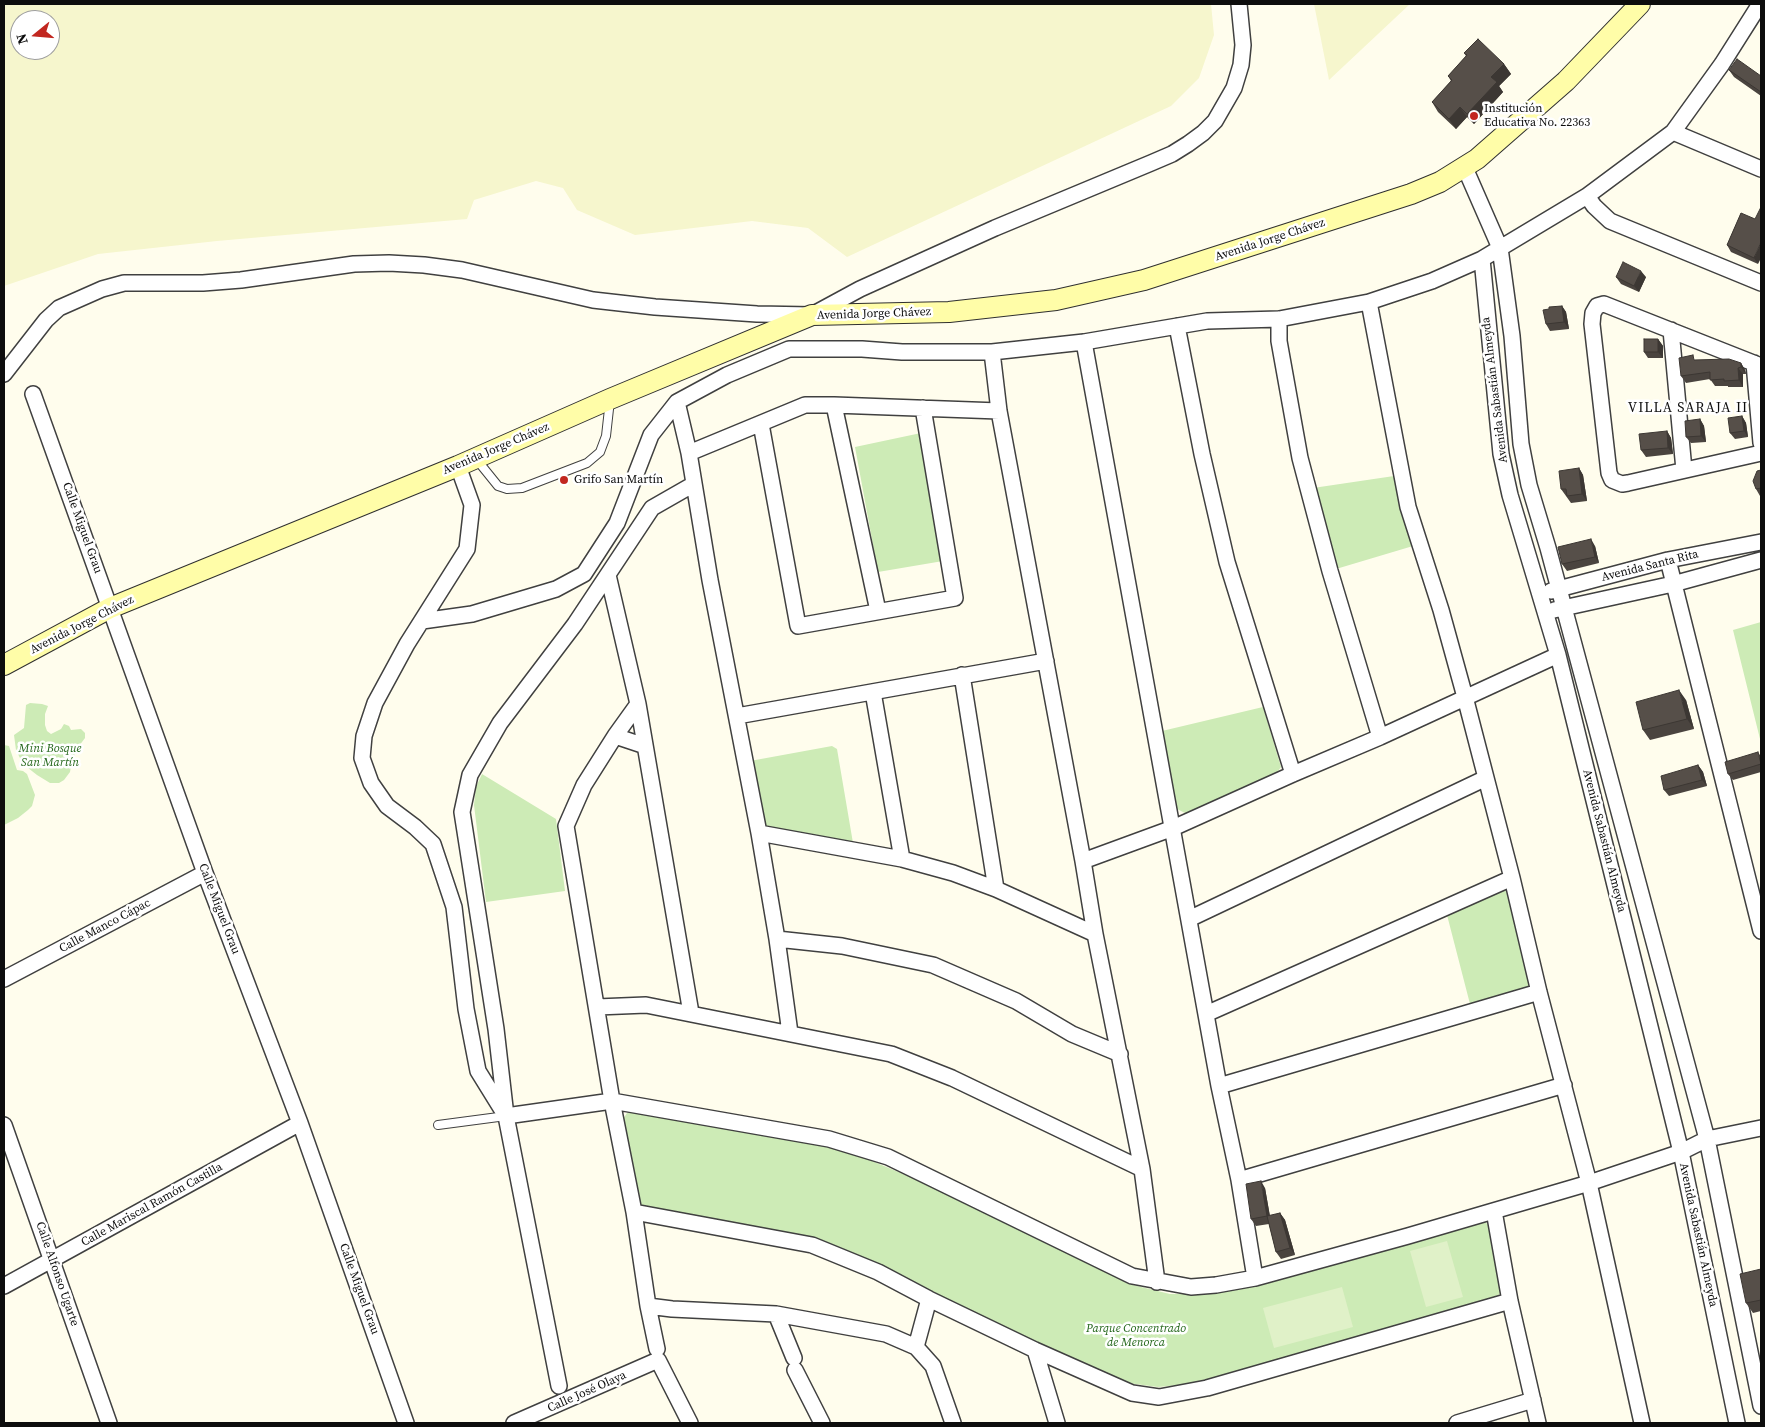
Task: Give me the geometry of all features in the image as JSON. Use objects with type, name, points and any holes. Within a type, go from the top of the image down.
[{"type":"main road","name":"Avenida Jorge Chávez","points":[[4,665],[110,608],[467,462],[610,399],[812,315],[949,312],[1056,300],[1153,277],[1411,194],[1440,182],[1465,168],[1566,81],[1640,4]]},
{"type":"street","points":[[4,374],[46,320],[59,308],[102,289],[124,283],[203,283],[241,280],[354,264],[390,263],[462,270],[593,300],[628,304],[757,314],[812,315],[860,289],[995,228],[1172,154],[1188,144],[1203,133],[1215,120],[1234,88],[1243,44],[1239,4]]},
{"type":"street","points":[[422,621],[472,614],[556,589],[584,574],[617,523],[651,435],[677,402],[727,375],[789,349],[992,352],[1084,342],[1207,321],[1279,318],[1369,302],[1432,281],[1482,259],[1587,196],[1673,132],[1722,64],[1760,4]]},
{"type":"street","points":[[1673,132],[1761,169]]},
{"type":"street","name":"Avenida Sabastián Almeyda","points":[[1465,168],[1500,248],[1512,336],[1521,444],[1529,485],[1707,1139],[1761,1406]]},
{"type":"street","points":[[1587,196],[1594,206],[1610,220],[1761,283]]},
{"type":"street","name":"Avenida Sabastián Almeyda","points":[[1482,259],[1501,454],[1510,495],[1558,655],[1681,1152],[1737,1423]]},
{"type":"street","points":[[1369,302],[1408,507],[1441,610],[1512,878],[1539,992],[1589,1183],[1642,1423]]},
{"type":"street","points":[[1761,443],[1758,364],[1604,304],[1597,306],[1593,313],[1592,324],[1609,473],[1612,480],[1622,484],[1761,453]]},
{"type":"street","points":[[1279,318],[1279,341],[1300,458],[1330,572],[1380,737]]},
{"type":"street","points":[[1177,326],[1202,454],[1227,562],[1293,774]]},
{"type":"street","points":[[1671,330],[1684,470]]},
{"type":"street","points":[[1084,342],[1206,1014],[1239,1180],[1254,1278]]},
{"type":"street","points":[[992,352],[999,411],[1083,861],[1094,934],[1142,1169],[1157,1282]]},
{"type":"street","name":"Calle Miguel Grau","points":[[34,394],[205,873],[300,1124],[406,1423]]},
{"type":"street","points":[[677,402],[759,833],[777,939],[790,1033]]},
{"type":"street","points":[[688,453],[805,406],[834,404],[999,411]]},
{"type":"street","points":[[834,404],[878,612]]},
{"type":"street","points":[[761,424],[798,626],[955,598],[923,408]]},
{"type":"street","points":[[467,462],[472,505],[467,549],[422,621],[375,703],[364,736],[362,758],[371,784],[387,806],[415,827],[433,844],[454,907],[466,1010],[478,1071],[506,1116]]},
{"type":"street","points":[[559,1386],[506,1116],[496,1029],[462,812],[470,775],[500,723],[575,624],[652,508],[694,484]]},
{"type":"street","name":"Avenida Santa Rita","points":[[1540,594],[1668,560],[1761,542]]},
{"type":"street","points":[[1668,560],[1761,931]]},
{"type":"street","name":"Avenida Santa Rita","points":[[1545,612],[1673,584],[1761,560]]},
{"type":"street","points":[[608,575],[646,746],[691,1013]]},
{"type":"street","points":[[1083,861],[1173,828],[1380,737],[1558,655]]},
{"type":"street","points":[[736,716],[1046,661]]},
{"type":"street","points":[[962,675],[996,889]]},
{"type":"street","points":[[873,692],[902,859]]},
{"type":"street","points":[[638,704],[584,785],[566,826],[612,1101],[634,1212],[648,1306],[658,1354],[690,1423]]},
{"type":"street","points":[[615,736],[646,746]]},
{"type":"street","points":[[1189,919],[1486,778]]},
{"type":"street","points":[[759,833],[902,859],[953,873],[996,889],[1094,934]]},
{"type":"street","name":"Calle Manco Cápac","points":[[4,979],[205,873]]},
{"type":"street","points":[[1206,1014],[1512,878]]},
{"type":"street","points":[[777,939],[842,946],[933,965],[1016,1001],[1072,1034],[1120,1054]]},
{"type":"street","points":[[1220,1086],[1539,992]]},
{"type":"street","points":[[597,1007],[646,1005],[891,1054],[952,1078],[1142,1169]]},
{"type":"street","points":[[1239,1180],[1564,1084]]},
{"type":"street","points":[[506,1116],[612,1101],[830,1139],[888,1157],[1132,1276],[1191,1287],[1216,1285],[1254,1278],[1589,1183],[1681,1152],[1707,1139],[1761,1128]]},
{"type":"street","name":"Calle Mariscal Ramón Castilla","points":[[4,1286],[300,1124]]},
{"type":"street","name":"Calle Alfonso Ugarte","points":[[4,1125],[109,1423]]},
{"type":"street","points":[[1494,1211],[1510,1302],[1538,1423]]},
{"type":"street","points":[[634,1212],[812,1245],[878,1272],[1035,1350],[1132,1393],[1159,1397],[1207,1388],[1510,1302]]},
{"type":"street","points":[[916,1347],[929,1299]]},
{"type":"street","points":[[648,1306],[776,1314],[886,1334],[916,1347],[933,1366],[953,1423]]},
{"type":"street","points":[[776,1314],[794,1364],[822,1423]]},
{"type":"street","points":[[1035,1350],[1057,1423]]},
{"type":"street","name":"Calle José Olaya","points":[[514,1423],[548,1417],[658,1354]]},
{"type":"street","points":[[1457,1423],[1533,1400]]},
{"type":"lane","points":[[467,462],[498,486],[507,489],[522,488],[588,462],[600,452],[606,436],[610,399]]},
{"type":"lane","points":[[438,1125],[506,1116]]},
{"type":"green space","points":[[4,4],[1211,4],[1214,35],[1199,78],[1171,106],[847,257],[808,228],[752,221],[635,235],[577,210],[563,188],[536,181],[474,200],[467,219],[217,241],[98,254],[4,286]]},
{"type":"green space","points":[[1314,4],[1410,4],[1329,80]]},
{"type":"green space","points":[[921,433],[943,561],[878,572],[855,447]]},
{"type":"green space","points":[[1394,476],[1413,546],[1336,569],[1313,488]]},
{"type":"green space","points":[[1761,622],[1761,743],[1733,630]]},
{"type":"green space","name":"Mini Bosque San Martín","points":[[30,703],[48,706],[45,714],[45,725],[47,731],[51,734],[61,729],[64,724],[69,726],[71,730],[81,729],[85,733],[85,738],[72,760],[70,772],[59,783],[50,783],[37,775],[23,764],[16,750],[14,735],[24,728],[26,705]]},
{"type":"green space","points":[[1263,707],[1281,767],[1276,774],[1187,814],[1177,809],[1162,731]]},
{"type":"green space","points":[[4,745],[9,746],[17,770],[27,774],[35,795],[32,806],[28,810],[4,825]]},
{"type":"green space","points":[[832,746],[837,749],[853,843],[767,828],[760,821],[750,761]]},
{"type":"green space","points":[[482,774],[556,819],[565,891],[486,902],[474,805],[476,787]]},
{"type":"green space","points":[[1505,890],[1512,899],[1532,981],[1527,988],[1470,1004],[1447,915]]},
{"type":"green space","name":"Parque Concentrado de Menorca","points":[[638,1112],[848,1151],[944,1191],[1129,1284],[1170,1294],[1210,1294],[1241,1287],[1480,1221],[1485,1222],[1493,1229],[1504,1288],[1497,1297],[1485,1303],[1190,1384],[1158,1387],[1120,1382],[831,1244],[798,1234],[641,1207],[637,1201],[623,1119],[627,1113]]},
{"type":"green space","points":[[1447,1241],[1463,1297],[1426,1307],[1410,1251]]},
{"type":"green space","points":[[1342,1287],[1353,1327],[1274,1348],[1263,1308]]},
{"type":"building","points":[[1478,39],[1504,64],[1491,77],[1497,82],[1467,114],[1460,107],[1449,119],[1432,102],[1452,80],[1448,76],[1467,55],[1464,53]]},
{"type":"building","points":[[1737,59],[1761,76],[1761,92],[1729,70]]},
{"type":"building","points":[[1761,207],[1761,242],[1754,258],[1727,245],[1741,213],[1755,219]]},
{"type":"building","points":[[1623,262],[1641,271],[1634,286],[1616,277]]},
{"type":"building","points":[[1562,306],[1564,322],[1546,324],[1543,310],[1549,309],[1549,307]]},
{"type":"building","points":[[1644,339],[1658,339],[1658,352],[1644,352]]},
{"type":"building","points":[[1693,355],[1694,360],[1729,359],[1741,363],[1741,367],[1738,368],[1739,380],[1710,380],[1710,372],[1681,376],[1679,358]]},
{"type":"building","points":[[1742,416],[1744,431],[1730,433],[1728,418]]},
{"type":"building","points":[[1700,419],[1701,436],[1686,437],[1685,421]]},
{"type":"building","points":[[1667,431],[1668,448],[1641,450],[1639,434]]},
{"type":"building","points":[[1579,468],[1582,494],[1567,496],[1566,489],[1561,489],[1559,471]]},
{"type":"building","points":[[1761,470],[1761,488],[1756,489],[1753,481],[1757,471]]},
{"type":"building","points":[[1591,539],[1595,557],[1562,564],[1558,547]]},
{"type":"building","points":[[1679,690],[1687,719],[1643,730],[1636,702]]},
{"type":"building","points":[[1758,752],[1761,764],[1728,774],[1725,762]]},
{"type":"building","points":[[1698,765],[1702,780],[1664,790],[1661,776]]},
{"type":"building","points":[[1261,1181],[1267,1216],[1251,1219],[1246,1184]]},
{"type":"building","points":[[1280,1213],[1290,1248],[1276,1252],[1267,1216]]},
{"type":"building","points":[[1761,1269],[1761,1300],[1746,1303],[1740,1274]]},
{"type":"place","name":"Institución Educativa No. 22363","points":[[1474,116]]},
{"type":"place","name":"Grifo San Martín","points":[[564,480]]},
{"type":"district","name":"VILLA SARAJA II","points":[[1688,408]]}]
